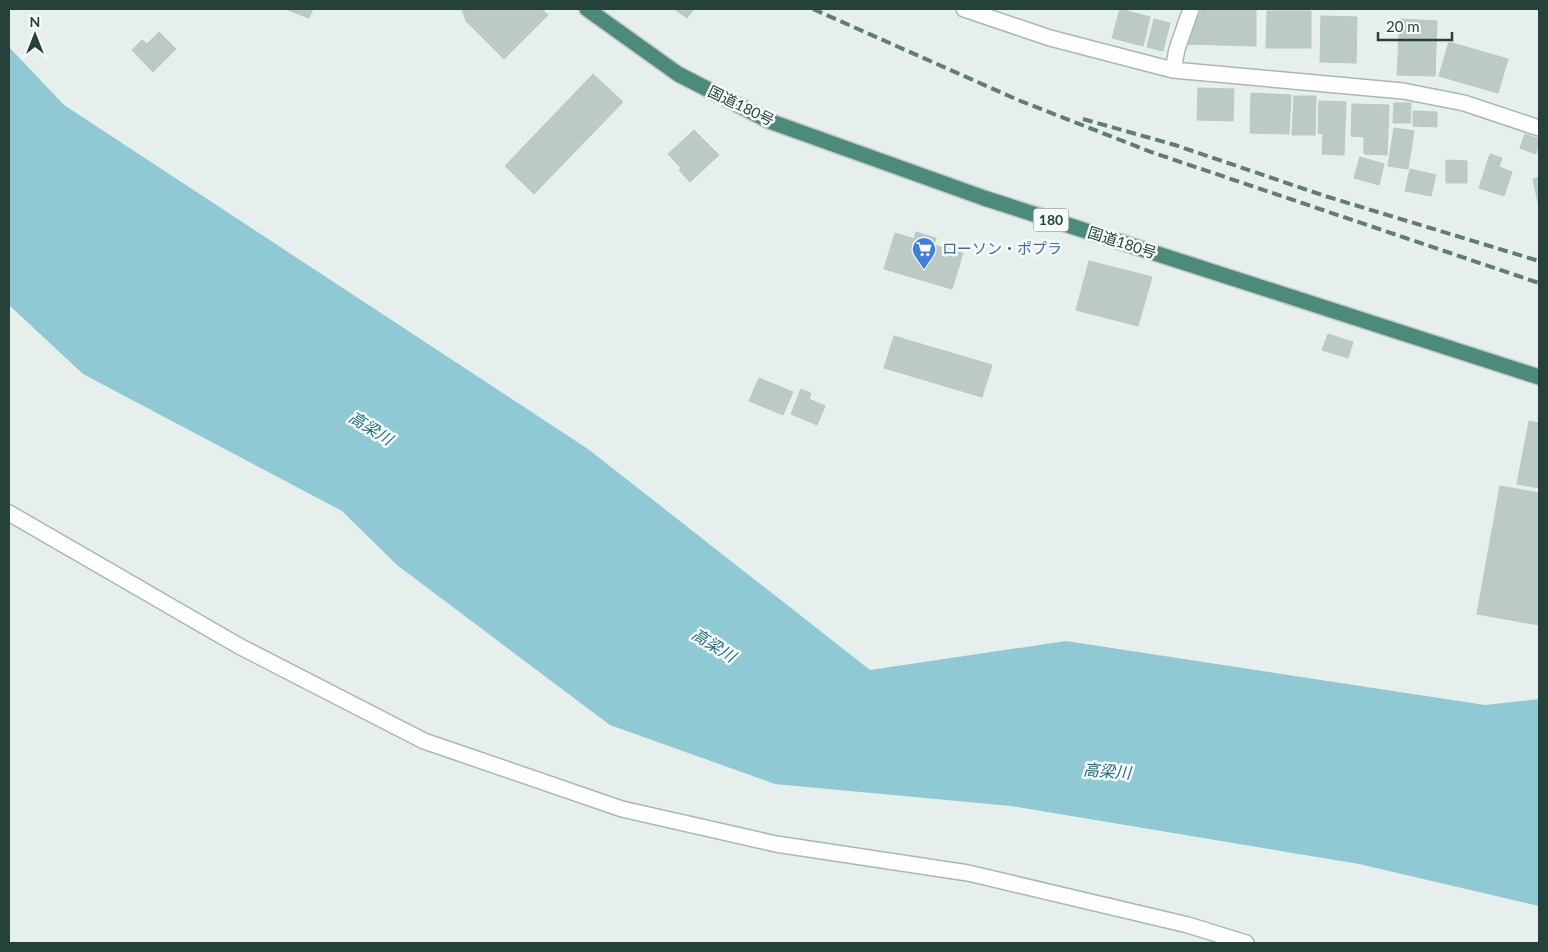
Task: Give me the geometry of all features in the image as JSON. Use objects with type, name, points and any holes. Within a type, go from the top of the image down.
[{"type":"highway","name":"国道180号","points":[[587,9],[678,74],[769,121],[984,198],[1539,377]]},
{"type":"street","points":[[964,9],[1050,38],[1174,70],[1403,91],[1464,102],[1539,128]]},
{"type":"street","points":[[1174,70],[1177,49],[1191,9]]},
{"type":"street","points":[[9,513],[239,646],[424,741],[622,809],[776,844],[968,873],[1188,925],[1246,943]]},
{"type":"water","name":"高梁川","points":[[9,47],[64,105],[588,449],[870,670],[1066,641],[1485,705],[1539,699],[1539,906],[1359,864],[1011,806],[775,784],[610,725],[397,565],[342,511],[83,374],[9,305]]},
{"type":"building","points":[[285,9],[313,9],[309,18]]},
{"type":"building","points":[[462,9],[541,9],[548,15],[504,59],[466,21]]},
{"type":"building","points":[[674,9],[694,9],[687,18]]},
{"type":"building","points":[[1120,9],[1150,17],[1143,46],[1112,38]]},
{"type":"building","points":[[1202,9],[1256,9],[1256,46],[1186,44]]},
{"type":"building","points":[[1267,11],[1311,11],[1311,48],[1266,48]]},
{"type":"building","points":[[1321,16],[1357,17],[1356,63],[1320,62]]},
{"type":"building","points":[[1154,19],[1170,23],[1163,51],[1147,47]]},
{"type":"building","points":[[1400,19],[1437,21],[1435,76],[1397,75]]},
{"type":"building","points":[[159,32],[176,49],[153,72],[132,50],[142,40],[147,44]]},
{"type":"building","points":[[1449,42],[1508,59],[1498,93],[1439,76]]},
{"type":"building","points":[[593,74],[623,102],[534,194],[505,166]]},
{"type":"building","points":[[1198,88],[1234,89],[1233,121],[1197,120]]},
{"type":"building","points":[[1251,93],[1291,95],[1289,134],[1250,133]]},
{"type":"building","points":[[1294,96],[1316,96],[1315,135],[1292,135]]},
{"type":"building","points":[[1319,101],[1346,102],[1344,155],[1322,154],[1323,134],[1318,133]]},
{"type":"building","points":[[1394,103],[1411,103],[1410,123],[1393,123]]},
{"type":"building","points":[[1352,104],[1389,105],[1387,155],[1364,154],[1364,137],[1351,136]]},
{"type":"building","points":[[1413,111],[1437,112],[1437,127],[1413,126]]},
{"type":"building","points":[[1394,128],[1414,131],[1408,169],[1388,166]]},
{"type":"building","points":[[694,130],[719,155],[690,182],[679,170],[681,168],[668,154]]},
{"type":"building","points":[[1525,134],[1539,139],[1536,154],[1520,148]]},
{"type":"building","points":[[1490,154],[1502,158],[1499,167],[1512,172],[1504,196],[1479,188]]},
{"type":"building","points":[[1360,157],[1384,164],[1379,185],[1354,178]]},
{"type":"building","points":[[1446,160],[1467,161],[1467,183],[1446,183]]},
{"type":"building","points":[[1410,169],[1436,175],[1431,196],[1405,191]]},
{"type":"building","points":[[1539,177],[1539,207],[1533,179]]},
{"type":"building","points":[[916,232],[936,238],[934,245],[963,253],[952,289],[884,269],[895,233],[914,239]]},
{"type":"building","points":[[1089,261],[1152,277],[1138,326],[1076,310]]},
{"type":"building","points":[[1328,334],[1353,342],[1348,358],[1322,350]]},
{"type":"building","points":[[894,336],[992,365],[982,397],[884,368]]},
{"type":"building","points":[[759,378],[793,392],[783,415],[749,401]]},
{"type":"building","points":[[801,389],[811,393],[809,399],[825,406],[817,425],[791,414]]},
{"type":"building","points":[[1529,421],[1539,423],[1539,488],[1517,484]]},
{"type":"building","points":[[1500,486],[1539,493],[1539,625],[1477,614]]},
{"type":"railway","points":[[813,9],[1018,100],[1151,152],[1539,283]]},
{"type":"railway","points":[[1083,119],[1175,145],[1325,196],[1539,261]]},
{"type":"place","name":"ローソン・ポプラ","points":[[924,270]]}]
